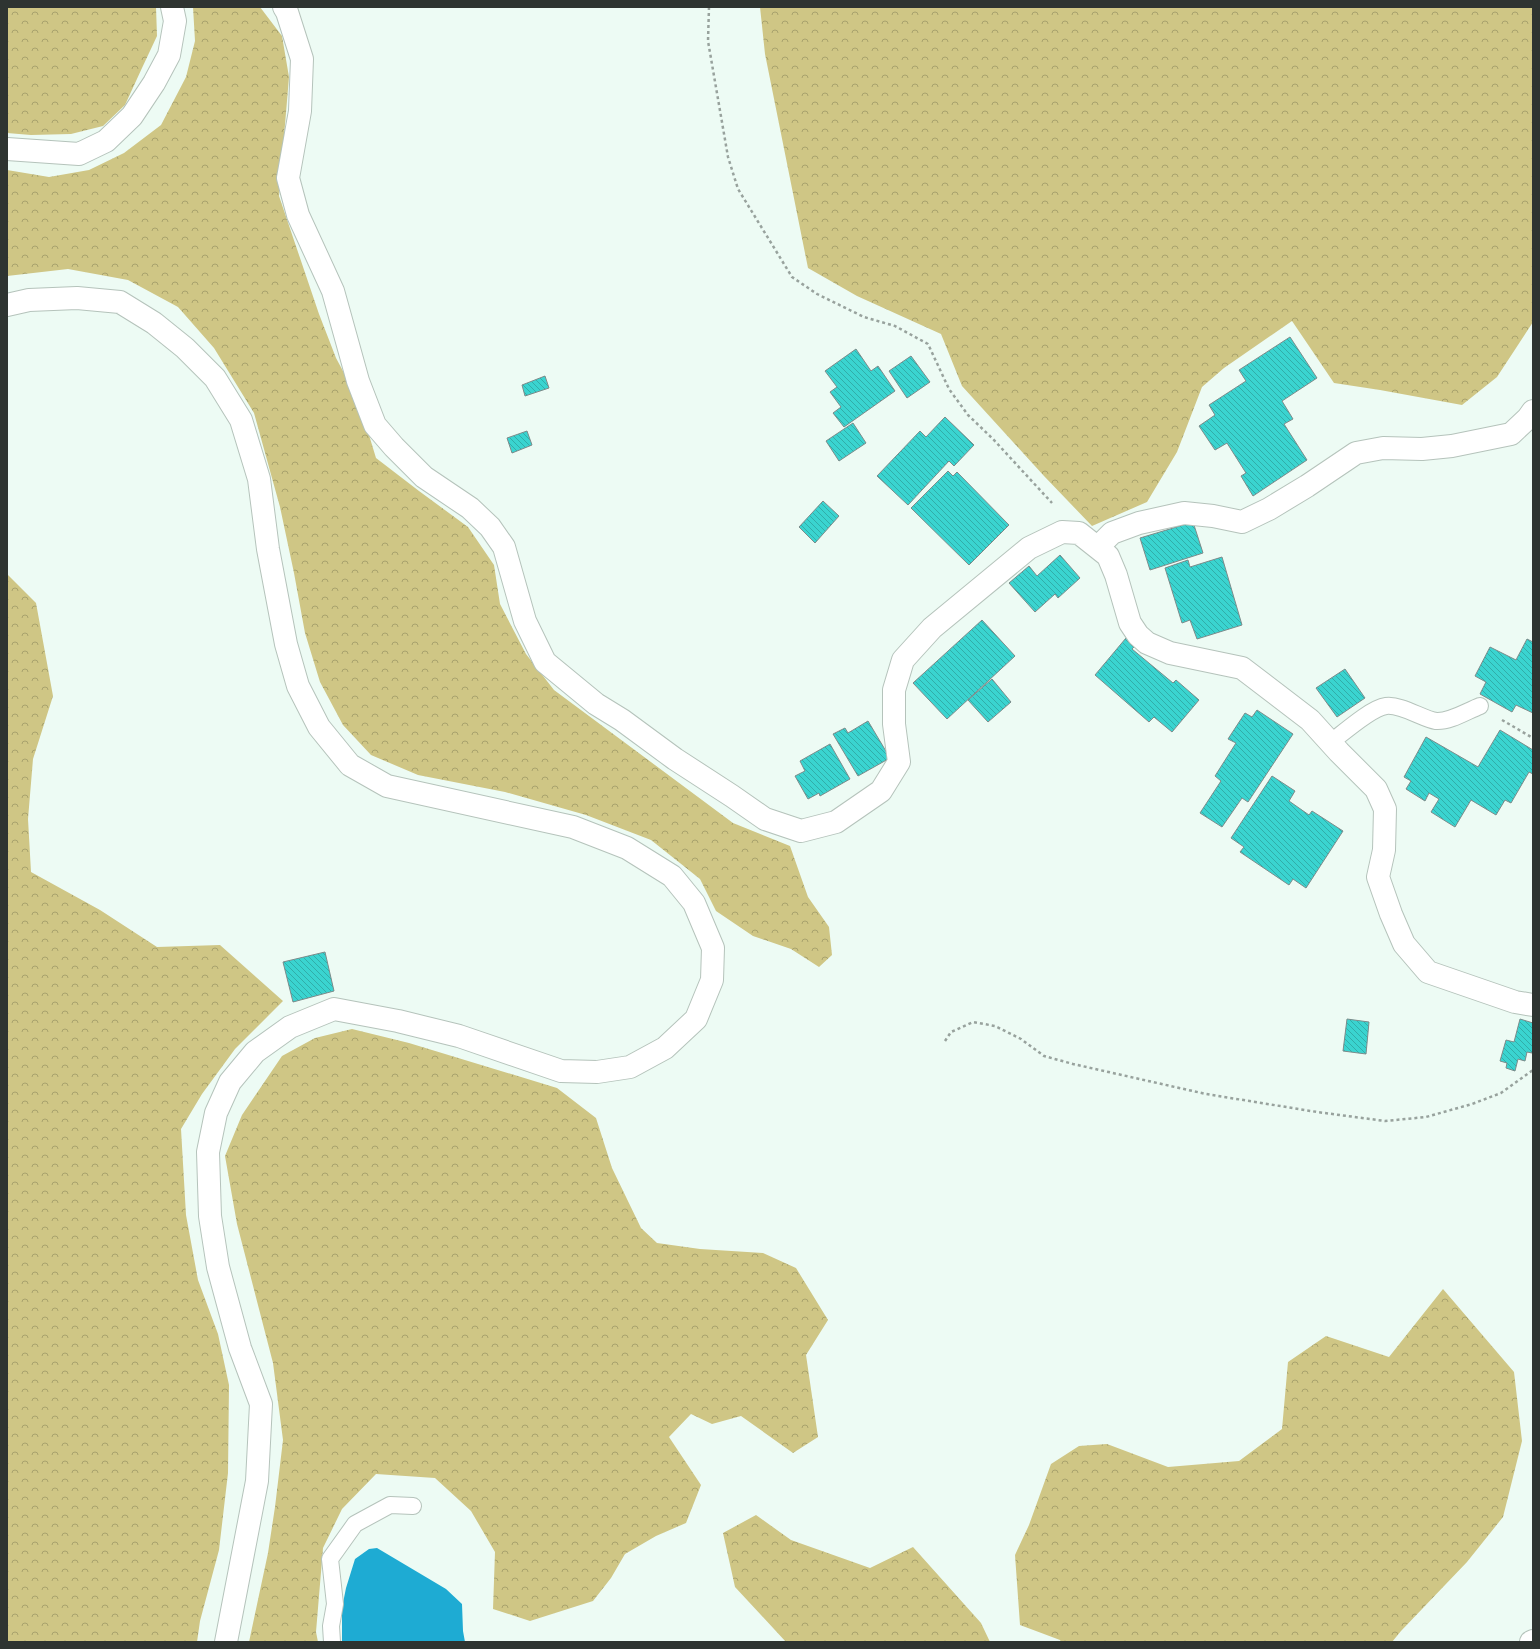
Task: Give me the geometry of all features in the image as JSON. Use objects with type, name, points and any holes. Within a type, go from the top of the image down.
[{"type":"street","points":[[7,149],[79,154],[106,141],[132,116],[154,83],[169,55],[175,20],[172,7]]},
{"type":"street","points":[[284,7],[302,59],[300,111],[288,178],[298,215],[333,291],[358,381],[375,425],[394,447],[424,477],[470,508],[490,527],[504,547],[525,621],[545,662],[596,704],[622,720],[675,759],[732,796],[765,820],[801,831],[836,822],[880,791],[899,762],[894,724],[894,690],[903,660],[932,628],[1029,548],[1062,532],[1079,533],[1108,556],[1116,575],[1130,623],[1138,635],[1147,643],[1170,652],[1242,668],[1310,720],[1330,743],[1376,789],[1385,809],[1384,850],[1378,877],[1391,914],[1404,944],[1428,972],[1515,1002],[1533,1005]]},
{"type":"street","points":[[7,305],[29,300],[77,298],[120,302],[154,324],[185,348],[215,378],[241,420],[259,480],[268,549],[286,644],[298,686],[318,726],[350,765],[387,786],[457,803],[572,827],[627,848],[672,876],[694,903],[713,948],[712,980],[696,1019],[665,1048],[630,1067],[597,1072],[561,1071],[459,1036],[398,1021],[334,1009],[290,1027],[255,1052],[230,1082],[216,1113],[208,1152],[210,1216],[218,1267],[240,1348],[260,1404],[257,1481],[226,1642]]},
{"type":"street","points":[[1098,547],[1112,533],[1139,523],[1184,513],[1213,516],[1242,522],[1269,509],[1308,486],[1356,453],[1383,448],[1422,449],[1452,446],[1511,434],[1528,418],[1533,411]]},
{"type":"lane","points":[[1330,743],[1366,715],[1386,706],[1406,709],[1436,721],[1451,718],[1480,706]]},
{"type":"lane","points":[[332,1642],[331,1626],[336,1604],[330,1559],[355,1524],[390,1505],[413,1506]]},
{"type":"path","points":[[709,7],[708,40],[728,158],[738,189],[792,277],[817,294],[864,317],[895,326],[928,344],[949,389],[968,415],[993,439],[1079,533]]},
{"type":"path","points":[[1480,706],[1533,738]]},
{"type":"path","points":[[945,1041],[951,1032],[973,1022],[995,1026],[1021,1039],[1044,1056],[1073,1064],[1206,1094],[1317,1112],[1385,1121],[1426,1117],[1472,1104],[1501,1093],[1533,1070]]},
{"type":"green space","points":[[7,7],[156,7],[157,36],[125,105],[103,126],[71,134],[31,135],[7,133]]},
{"type":"green space","points":[[193,7],[260,7],[282,36],[289,77],[279,196],[319,314],[336,358],[358,399],[376,458],[468,527],[494,565],[500,604],[526,654],[554,690],[733,823],[790,846],[808,897],[829,927],[832,955],[819,967],[791,949],[753,936],[716,911],[700,879],[651,840],[586,815],[505,792],[418,775],[371,755],[343,725],[320,682],[305,633],[280,507],[254,413],[214,348],[178,307],[128,280],[68,269],[7,276],[7,170],[49,177],[89,170],[124,153],[161,125],[186,77],[195,41]]},
{"type":"green space","points":[[760,7],[1533,7],[1533,322],[1497,377],[1462,405],[1334,383],[1292,321],[1224,368],[1202,387],[1177,452],[1147,502],[1092,526],[962,386],[941,334],[857,296],[808,268],[765,54]]},
{"type":"green space","points":[[7,574],[36,603],[53,696],[33,759],[28,819],[31,872],[100,910],[157,947],[220,945],[283,1001],[235,1049],[202,1094],[181,1129],[186,1215],[198,1280],[218,1334],[229,1385],[228,1473],[219,1550],[200,1621],[197,1642],[7,1642]]},
{"type":"green space","points":[[352,1029],[409,1043],[557,1088],[596,1118],[612,1168],[641,1228],[657,1243],[700,1249],[763,1253],[796,1268],[828,1320],[806,1355],[818,1437],[793,1453],[741,1416],[712,1424],[691,1414],[669,1437],[701,1485],[686,1523],[656,1536],[625,1554],[611,1578],[593,1601],[530,1621],[493,1609],[495,1552],[471,1511],[435,1478],[376,1474],[342,1509],[323,1548],[316,1632],[318,1642],[249,1642],[268,1553],[283,1440],[273,1363],[237,1224],[225,1156],[242,1115],[282,1056],[315,1038]]},
{"type":"green space","points":[[1443,1289],[1514,1372],[1522,1441],[1503,1517],[1467,1562],[1392,1642],[1061,1642],[1060,1640],[1020,1625],[1015,1555],[1029,1525],[1051,1464],[1079,1446],[1107,1444],[1168,1467],[1239,1461],[1282,1429],[1288,1362],[1326,1336],[1389,1357]]},
{"type":"green space","points":[[756,1515],[791,1540],[870,1568],[913,1547],[981,1623],[990,1642],[786,1642],[735,1587],[723,1533]]},
{"type":"water","points":[[377,1548],[446,1589],[462,1604],[465,1642],[342,1642],[342,1608],[346,1588],[355,1559],[369,1549]]},
{"type":"building","points":[[1290,337],[1317,378],[1282,401],[1293,419],[1284,424],[1307,460],[1253,496],[1241,476],[1246,473],[1227,443],[1215,450],[1199,426],[1215,415],[1209,405],[1246,381],[1239,370]]},
{"type":"building","points":[[856,349],[871,371],[878,366],[895,391],[844,427],[833,413],[841,407],[830,392],[837,387],[825,371]]},
{"type":"building","points":[[911,356],[930,382],[907,398],[889,371]]},
{"type":"building","points":[[545,376],[549,388],[525,396],[522,385]]},
{"type":"building","points":[[945,417],[974,445],[954,466],[949,461],[908,505],[877,476],[920,431],[926,437]]},
{"type":"building","points":[[853,423],[866,443],[839,461],[826,441]]},
{"type":"building","points":[[527,431],[532,445],[512,453],[507,438]]},
{"type":"building","points":[[948,471],[953,476],[957,472],[1009,525],[969,565],[911,508]]},
{"type":"building","points":[[823,501],[839,516],[815,543],[799,527]]},
{"type":"building","points":[[1193,522],[1203,553],[1150,570],[1140,538]]},
{"type":"building","points":[[1060,555],[1080,578],[1058,598],[1055,594],[1035,612],[1009,583],[1029,566],[1037,576]]},
{"type":"building","points":[[1222,557],[1242,625],[1197,639],[1190,620],[1182,623],[1165,568],[1188,560],[1190,567]]},
{"type":"building","points":[[982,620],[1015,656],[947,719],[913,683]]},
{"type":"building","points":[[1126,638],[1135,646],[1132,649],[1173,683],[1176,680],[1199,700],[1172,732],[1154,717],[1149,722],[1095,675]]},
{"type":"building","points":[[1527,639],[1533,642],[1533,713],[1516,705],[1512,712],[1480,694],[1486,682],[1475,676],[1490,647],[1516,660]]},
{"type":"building","points":[[1345,669],[1365,698],[1337,717],[1316,688]]},
{"type":"building","points":[[992,679],[1011,702],[988,722],[968,700]]},
{"type":"building","points":[[1257,710],[1293,734],[1248,802],[1242,798],[1222,827],[1200,813],[1221,781],[1215,776],[1236,743],[1228,739],[1245,713],[1252,717]]},
{"type":"building","points":[[868,721],[890,758],[858,776],[833,734],[845,728],[848,733]]},
{"type":"building","points":[[1500,730],[1533,750],[1533,774],[1529,772],[1511,803],[1505,800],[1496,815],[1471,800],[1455,827],[1431,812],[1439,799],[1429,793],[1425,801],[1406,789],[1411,781],[1404,777],[1426,737],[1478,767]]},
{"type":"building","points":[[830,744],[850,779],[820,796],[819,793],[808,799],[795,776],[805,771],[800,761]]},
{"type":"building","points":[[1272,776],[1295,791],[1289,801],[1309,815],[1312,811],[1343,831],[1306,888],[1293,879],[1289,885],[1240,852],[1244,847],[1231,838]]},
{"type":"building","points":[[325,952],[334,991],[293,1002],[283,962]]},
{"type":"building","points":[[1347,1019],[1369,1022],[1366,1054],[1343,1051]]},
{"type":"building","points":[[1520,1019],[1533,1023],[1533,1049],[1532,1053],[1527,1052],[1525,1061],[1518,1059],[1515,1071],[1506,1068],[1507,1063],[1500,1061],[1506,1040],[1514,1042]]}]
